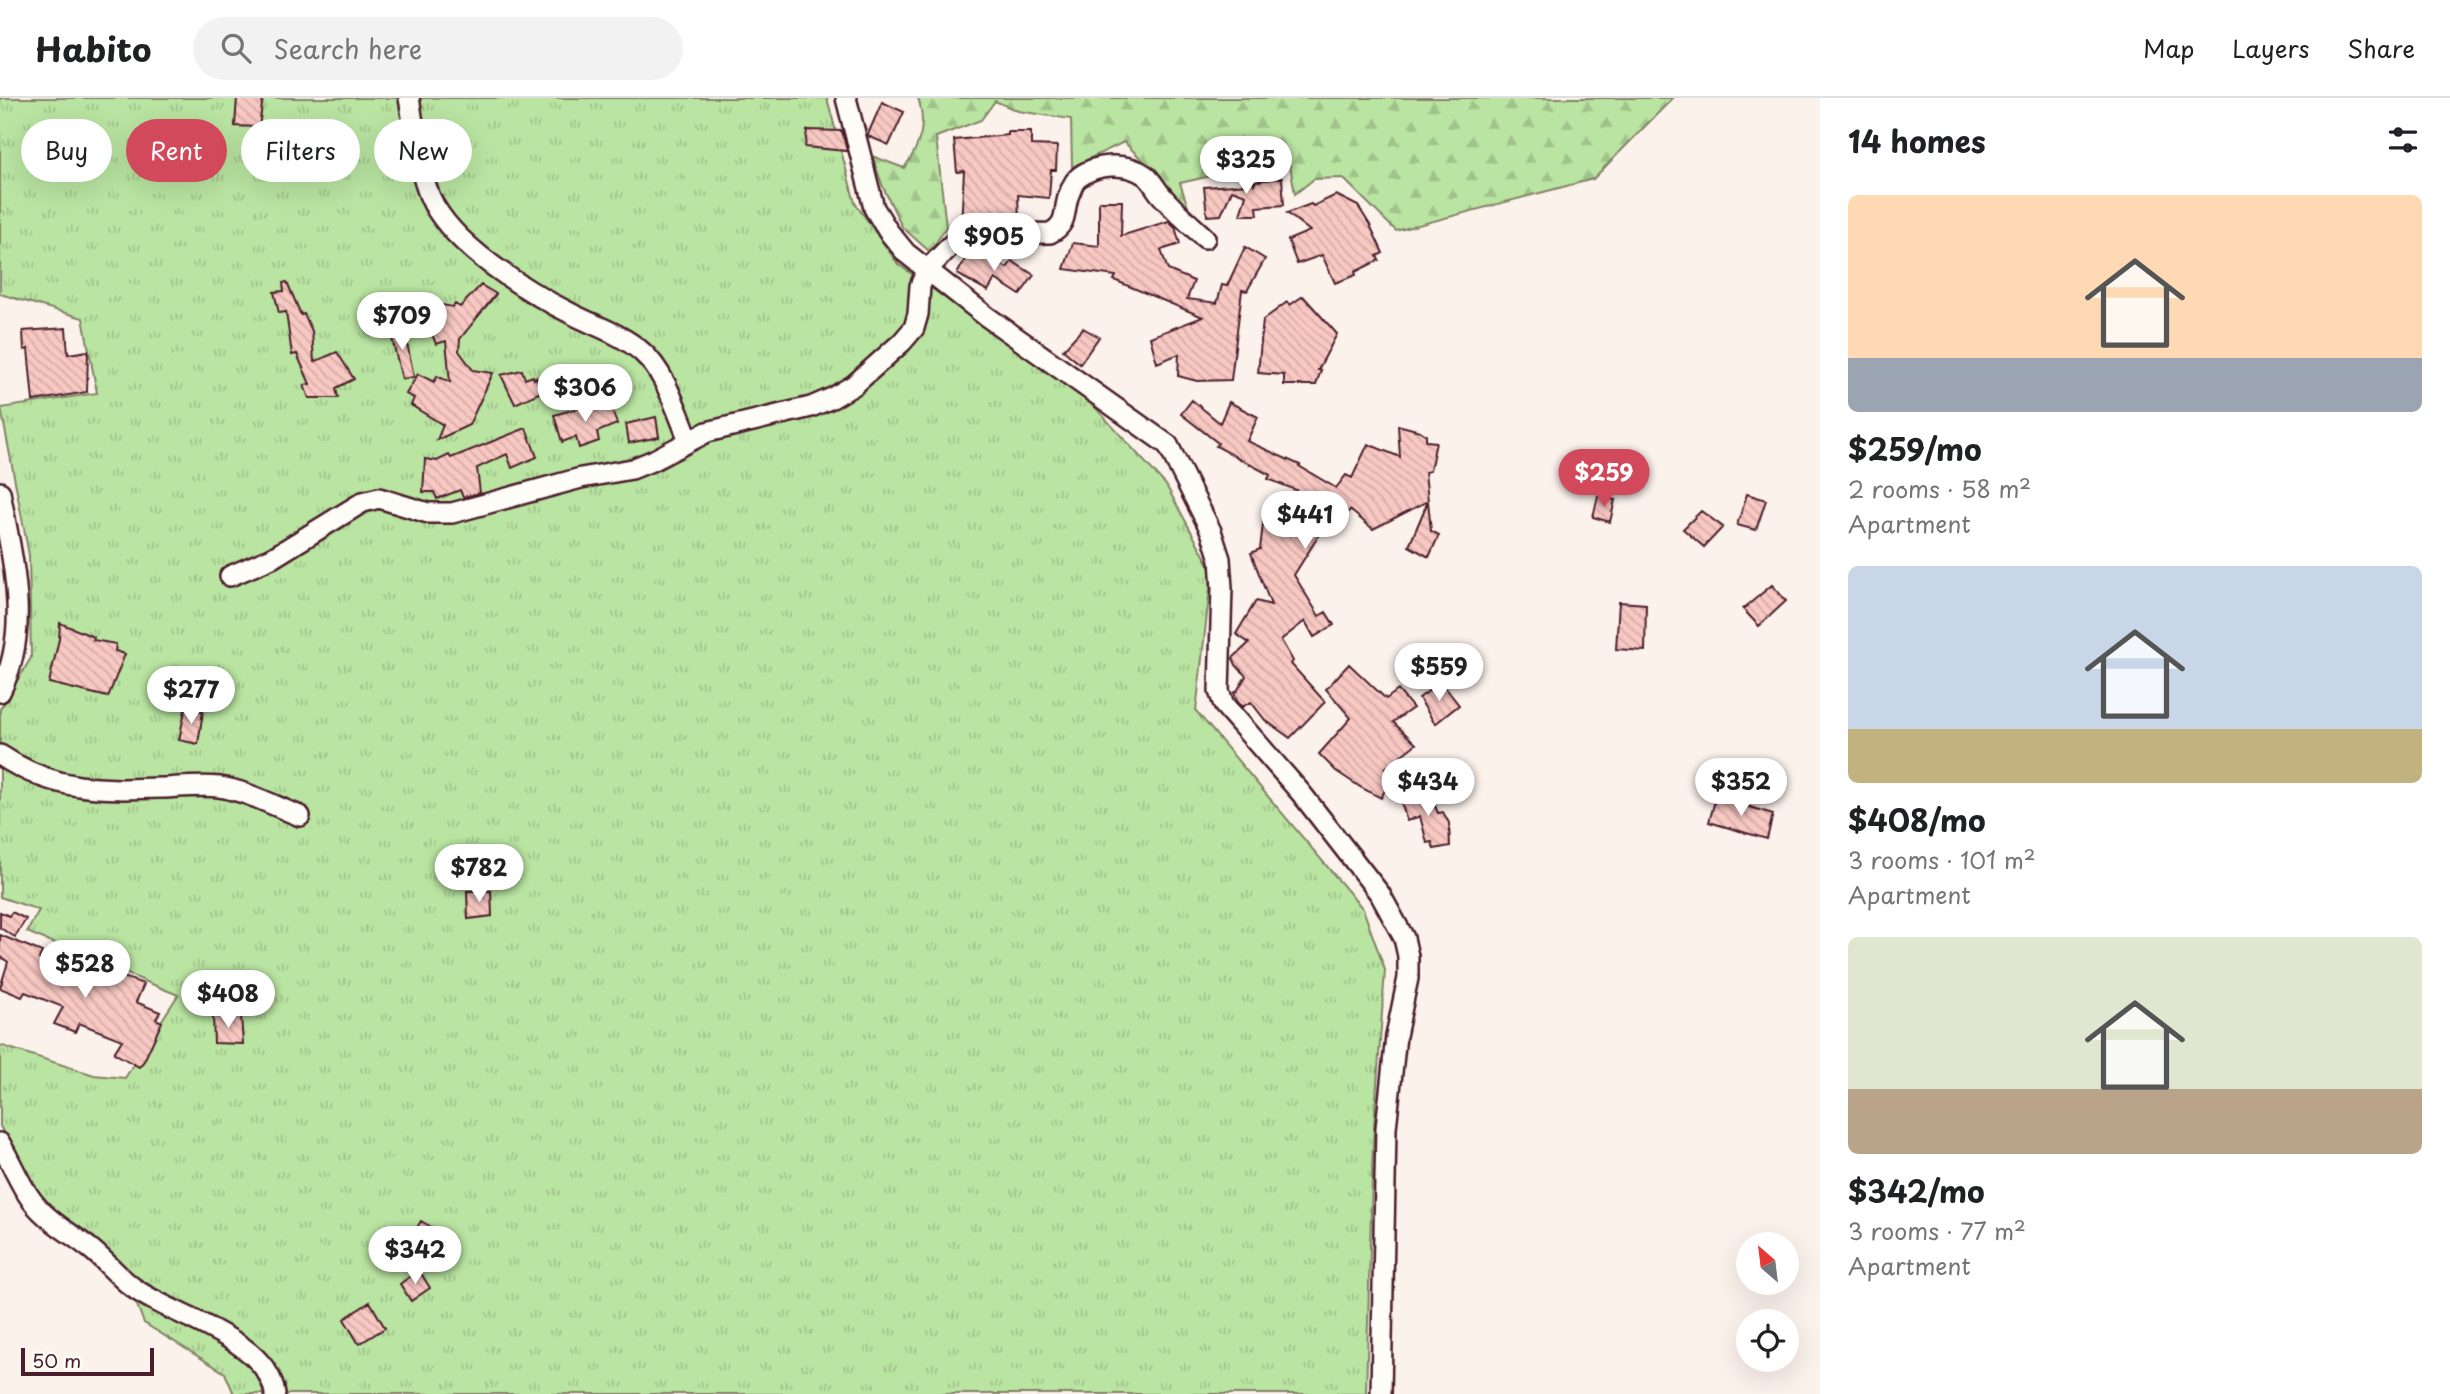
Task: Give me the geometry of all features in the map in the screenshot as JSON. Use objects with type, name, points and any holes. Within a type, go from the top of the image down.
[{"type":"street","points":[[409,98],[414,133],[431,198],[450,227],[481,256],[517,283],[571,314],[607,330],[643,353],[668,391],[689,440]]},
{"type":"street","points":[[846,98],[874,208],[906,253],[986,316],[1168,445],[1211,531],[1220,559],[1222,587],[1219,691],[1224,705],[1301,793],[1380,894],[1404,938],[1408,978],[1396,1035],[1386,1128],[1381,1394]]},
{"type":"street","points":[[230,576],[272,558],[363,502],[379,498],[428,513],[452,513],[581,478],[632,469],[689,440],[725,427],[811,407],[832,398],[853,385],[914,328],[920,286],[926,270],[957,239],[972,234],[1050,233],[1059,228],[1064,219],[1068,197],[1076,179],[1094,169],[1114,165],[1147,176],[1174,210],[1205,238]]},
{"type":"street","points":[[0,492],[13,560],[19,626],[14,657],[0,692]]},
{"type":"street","points":[[0,755],[43,779],[76,787],[217,787],[244,794],[300,816]]},
{"type":"street","points":[[0,1143],[24,1189],[39,1210],[100,1256],[133,1288],[169,1310],[206,1326],[252,1354],[266,1372],[275,1394]]},
{"type":"green space","points":[[0,98],[827,98],[855,203],[898,264],[1093,405],[1166,485],[1212,570],[1196,711],[1363,909],[1385,970],[1373,1141],[1366,1394],[234,1394],[225,1373],[144,1323],[120,1261],[40,1205],[0,1126],[0,1045],[94,1075],[125,1078],[178,995],[27,932],[39,910],[0,897],[0,709],[31,658],[29,555],[1,408],[97,393],[83,318],[0,294]]},
{"type":"green space","points":[[918,98],[1673,98],[1593,179],[1396,231],[1343,178],[1314,179],[1295,194],[1290,165],[1247,168],[1180,183],[1190,213],[1166,183],[1124,142],[1072,167],[1071,119],[1018,111],[995,101],[981,120],[936,137],[946,227],[930,252],[902,227],[872,156],[904,168],[918,143],[922,126]]},
{"type":"building","points":[[237,98],[263,98],[260,119],[241,119],[241,126],[235,126]]},
{"type":"building","points":[[882,102],[904,112],[889,145],[868,136]]},
{"type":"building","points":[[807,130],[842,131],[847,151],[805,147]]},
{"type":"building","points":[[1008,132],[1031,132],[1031,145],[1057,146],[1056,170],[1051,170],[1049,198],[1018,195],[1019,221],[972,222],[961,225],[964,171],[957,172],[954,140],[1008,135]]},
{"type":"building","points":[[1252,172],[1254,184],[1256,181],[1282,178],[1284,205],[1257,207],[1258,215],[1240,215],[1246,195],[1232,190],[1221,215],[1207,216],[1204,187],[1249,184]]},
{"type":"building","points":[[1336,195],[1358,206],[1383,253],[1377,256],[1379,260],[1355,272],[1356,275],[1335,283],[1322,255],[1297,264],[1288,240],[1310,231],[1287,213],[1311,204],[1313,206]]},
{"type":"building","points":[[1099,201],[1122,201],[1121,236],[1169,221],[1175,227],[1180,244],[1161,250],[1168,270],[1194,281],[1187,299],[1217,303],[1222,285],[1227,286],[1245,247],[1265,259],[1247,291],[1242,290],[1231,380],[1197,381],[1178,376],[1179,354],[1157,363],[1150,337],[1203,317],[1114,280],[1116,276],[1064,269],[1073,243],[1099,246]]},
{"type":"building","points":[[972,247],[1007,268],[1012,261],[1034,275],[1020,295],[995,279],[988,291],[957,274]]},
{"type":"building","points":[[287,282],[301,315],[304,314],[312,331],[314,362],[337,352],[354,379],[336,388],[338,398],[309,398],[304,385],[310,384],[297,354],[292,355],[286,312],[279,313],[274,292],[284,291],[283,283]]},
{"type":"building","points":[[481,285],[496,294],[460,339],[459,351],[473,370],[493,373],[469,425],[437,440],[443,425],[411,405],[414,398],[406,394],[418,374],[434,382],[437,376],[450,382],[446,341],[436,344],[430,329],[421,328],[417,317],[387,320],[391,296],[453,307],[455,304],[460,307]]},
{"type":"building","points":[[1303,296],[1337,334],[1318,370],[1321,370],[1316,385],[1284,385],[1284,375],[1258,373],[1263,320],[1287,302],[1290,305]]},
{"type":"building","points":[[403,324],[414,377],[402,379],[390,330]]},
{"type":"building","points":[[66,328],[68,354],[88,351],[87,392],[33,401],[28,349],[24,350],[23,331]]},
{"type":"building","points":[[1083,328],[1099,337],[1080,364],[1063,350]]},
{"type":"building","points":[[522,370],[525,379],[536,377],[541,392],[515,404],[501,375]]},
{"type":"building","points":[[1192,400],[1220,423],[1229,402],[1258,417],[1247,441],[1300,465],[1336,488],[1346,475],[1352,478],[1368,444],[1400,457],[1398,425],[1420,431],[1426,435],[1426,441],[1436,442],[1430,471],[1425,472],[1428,501],[1373,529],[1350,510],[1345,515],[1323,505],[1304,526],[1319,535],[1294,575],[1319,616],[1326,612],[1334,625],[1314,637],[1305,621],[1281,640],[1293,661],[1291,664],[1325,702],[1290,738],[1265,720],[1251,702],[1242,707],[1237,701],[1234,693],[1246,676],[1233,658],[1249,643],[1236,634],[1256,601],[1271,605],[1251,553],[1260,549],[1264,516],[1285,511],[1296,490],[1268,479],[1270,475],[1216,446],[1218,443],[1181,414]]},
{"type":"building","points":[[610,404],[617,424],[597,432],[599,441],[579,448],[576,437],[562,442],[554,415],[590,405],[592,411]]},
{"type":"building","points":[[656,417],[659,437],[629,443],[626,424]]},
{"type":"building","points":[[526,428],[537,457],[512,468],[507,454],[477,468],[480,493],[463,497],[460,490],[437,499],[434,492],[423,492],[425,459],[437,461],[449,455],[451,458]]},
{"type":"building","points":[[1747,494],[1766,500],[1756,530],[1737,525]]},
{"type":"building","points":[[1598,496],[1615,500],[1610,522],[1593,517]]},
{"type":"building","points":[[1428,501],[1431,531],[1439,535],[1429,557],[1409,546]]},
{"type":"building","points":[[1701,511],[1723,527],[1704,547],[1683,529]]},
{"type":"building","points":[[1772,585],[1786,601],[1759,626],[1743,609]]},
{"type":"building","points":[[1619,602],[1646,604],[1645,651],[1616,649]]},
{"type":"building","points":[[60,623],[94,637],[93,640],[116,644],[115,651],[125,654],[108,697],[49,683]]},
{"type":"building","points":[[1349,664],[1386,699],[1398,690],[1413,708],[1393,722],[1416,744],[1385,768],[1394,773],[1381,798],[1336,771],[1319,754],[1351,718],[1326,689]]},
{"type":"building","points":[[1441,682],[1459,705],[1435,724],[1419,698]]},
{"type":"building","points":[[185,710],[203,711],[198,744],[179,740]]},
{"type":"building","points":[[1428,790],[1438,813],[1443,812],[1449,823],[1450,846],[1434,849],[1432,842],[1427,843],[1420,816],[1407,821],[1400,799]]},
{"type":"building","points":[[1716,797],[1773,814],[1767,839],[1709,822]]},
{"type":"building","points":[[467,891],[491,891],[492,916],[468,919]]},
{"type":"building","points":[[0,912],[9,916],[12,912],[26,919],[15,937],[0,928]]},
{"type":"building","points":[[0,935],[42,952],[40,966],[74,981],[79,971],[111,986],[117,975],[144,984],[136,1002],[160,1012],[156,1019],[162,1022],[139,1067],[114,1053],[122,1040],[79,1023],[75,1032],[54,1024],[63,1007],[25,992],[22,997],[0,988],[8,962],[0,956]]},
{"type":"building","points":[[213,1015],[241,1016],[243,1044],[214,1043]]},
{"type":"building","points":[[421,1221],[445,1235],[435,1253],[410,1239]]},
{"type":"building","points":[[419,1270],[430,1288],[411,1301],[400,1284]]},
{"type":"building","points":[[370,1302],[385,1328],[359,1344],[344,1319]]}]
